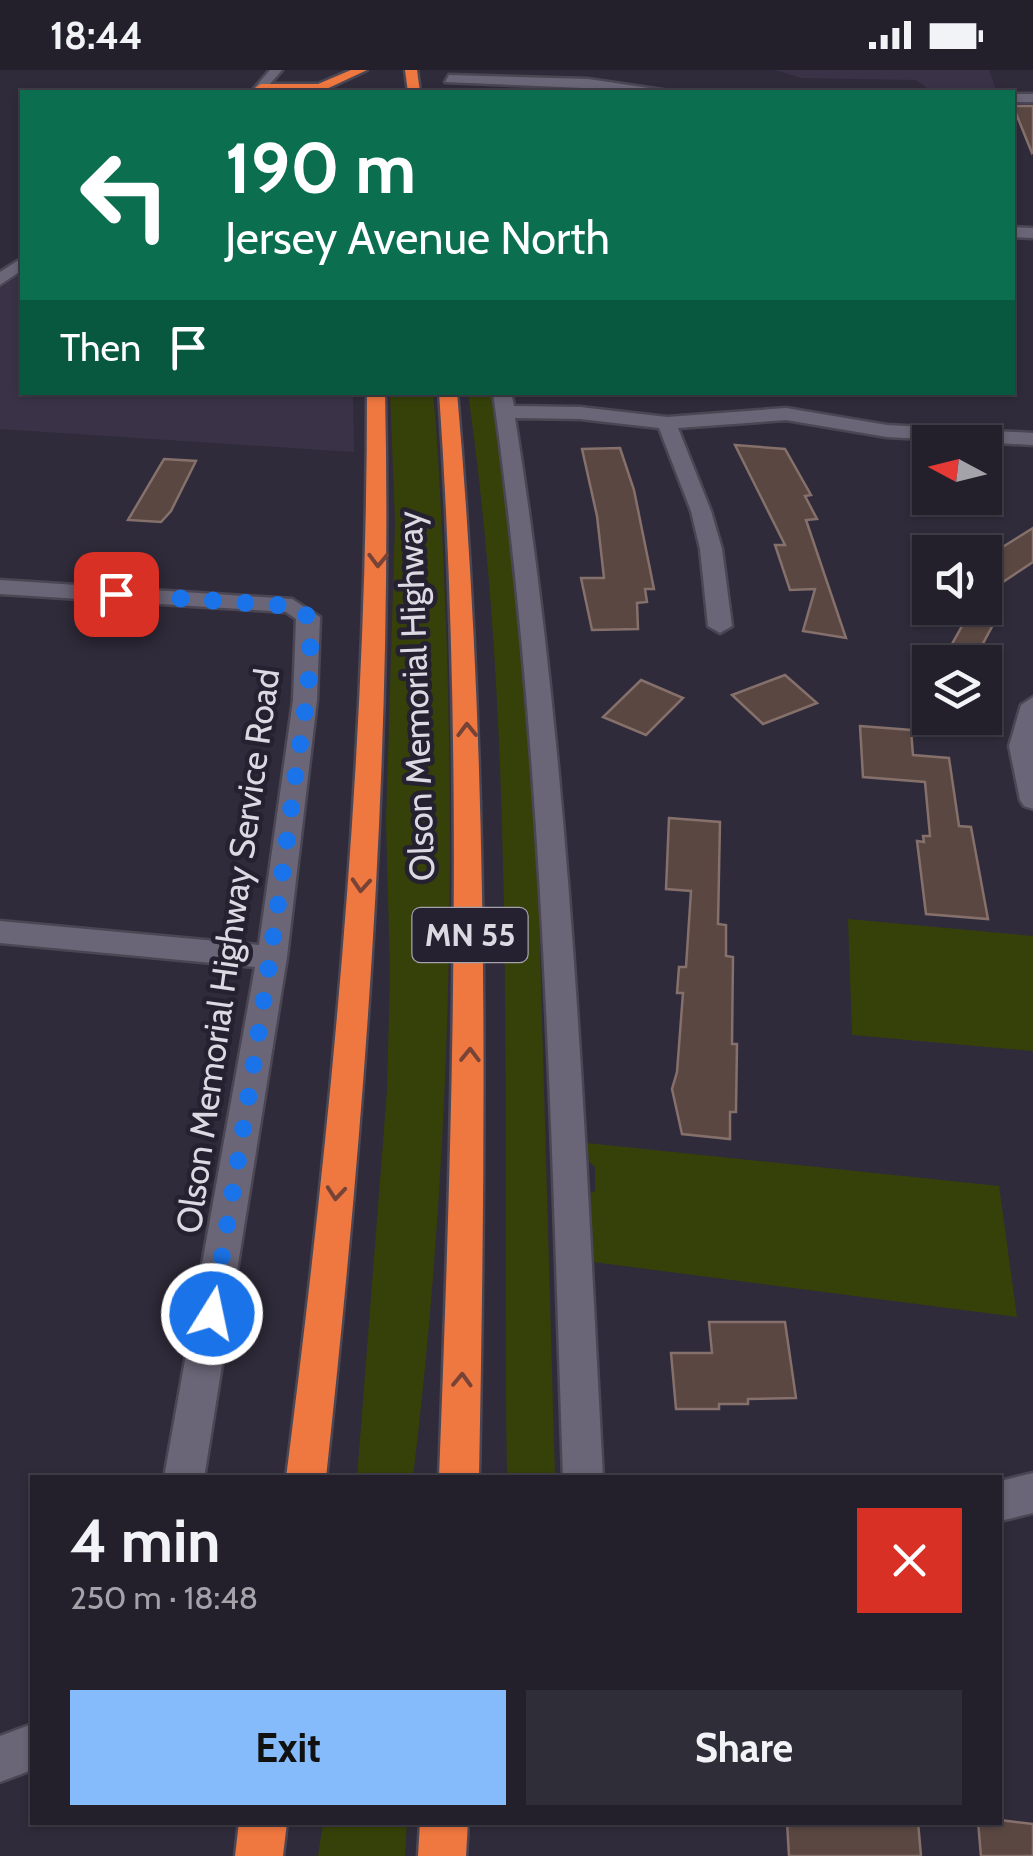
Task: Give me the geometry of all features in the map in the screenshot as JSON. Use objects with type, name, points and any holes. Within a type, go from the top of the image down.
[{"type":"highway","points":[[259,90],[320,88],[365,74]]},
{"type":"highway","name":"Olson Memorial Highway","points":[[306,1475],[356,975],[375,658],[376,395]]},
{"type":"highway","name":"Olson Memorial Highway","points":[[448,395],[465,618],[471,968],[460,1475]]},
{"type":"highway","points":[[259,1856],[264,1825]]},
{"type":"highway","points":[[442,1856],[444,1825]]},
{"type":"street","points":[[259,90],[276,70]]},
{"type":"street","points":[[449,80],[588,83],[652,90]]},
{"type":"street","points":[[0,280],[20,265]]},
{"type":"street","points":[[583,1475],[552,839],[533,608],[504,402],[667,423],[786,414],[887,431],[1033,439]]},
{"type":"street","points":[[667,423],[701,511],[711,550],[720,626]]},
{"type":"street","name":"Olson Memorial Highway Service Road","points":[[0,587],[292,606],[305,612],[310,640],[305,700],[272,957],[185,1475]]},
{"type":"street","points":[[1033,705],[1022,746],[1033,800]]},
{"type":"street","points":[[0,932],[272,957]]},
{"type":"street","points":[[1002,1501],[1033,1493]]},
{"type":"street","points":[[0,1759],[30,1747]]},
{"type":"shaded area","points":[[775,70],[989,70],[996,90],[930,90],[916,80],[801,78]]},
{"type":"shaded area","points":[[20,274],[20,395],[353,395],[354,452],[0,429],[0,289]]},
{"type":"green space","points":[[390,395],[433,395],[443,557],[450,821],[449,953],[438,1216],[413,1475],[357,1475],[387,1090],[390,973],[386,822],[395,522]]},
{"type":"green space","points":[[468,395],[492,395],[518,605],[537,844],[555,1475],[507,1475],[501,798],[484,528]]},
{"type":"green space","points":[[848,919],[1033,936],[1033,1051],[852,1035]]},
{"type":"green space","points":[[587,1143],[999,1186],[1017,1317],[593,1262],[590,1193],[595,1191],[595,1167],[589,1162]]},
{"type":"green space","points":[[323,1825],[407,1825],[405,1856],[318,1856]]},
{"type":"building","points":[[1015,106],[1033,106],[1032,153],[1015,111]]},
{"type":"building","points":[[735,445],[785,449],[811,495],[805,496],[817,519],[806,520],[846,638],[803,631],[815,589],[790,590],[775,545],[785,545]]},
{"type":"building","points":[[620,448],[634,490],[654,589],[645,589],[647,602],[637,603],[638,629],[592,630],[581,578],[604,578],[597,516],[582,449]]},
{"type":"building","points":[[164,459],[196,461],[171,511],[161,522],[128,520]]},
{"type":"building","points":[[1033,528],[1033,562],[1002,583],[1002,547]]},
{"type":"building","points":[[963,625],[993,625],[982,645],[951,645]]},
{"type":"building","points":[[785,675],[817,703],[763,724],[732,695]]},
{"type":"building","points":[[641,680],[683,698],[646,735],[603,717]]},
{"type":"building","points":[[860,726],[911,730],[913,755],[949,758],[959,826],[971,827],[988,919],[926,914],[917,841],[924,842],[923,836],[930,836],[925,782],[863,777]]},
{"type":"building","points":[[669,818],[720,822],[718,924],[726,925],[726,956],[733,957],[732,1044],[737,1044],[736,1112],[730,1112],[730,1139],[682,1134],[672,1089],[677,1072],[683,993],[677,993],[679,967],[686,967],[691,891],[666,889]]},
{"type":"building","points":[[709,1322],[785,1322],[796,1398],[748,1399],[748,1404],[719,1404],[719,1409],[676,1409],[671,1353],[712,1353]]},
{"type":"building","points":[[1002,1820],[1033,1824],[1033,1856],[981,1856],[978,1825],[1002,1825]]},
{"type":"building","points":[[787,1825],[918,1825],[921,1856],[789,1856]]},
{"type":"route","points":[[116,594],[292,606],[305,612],[310,626],[305,700],[272,957],[212,1314]]}]
